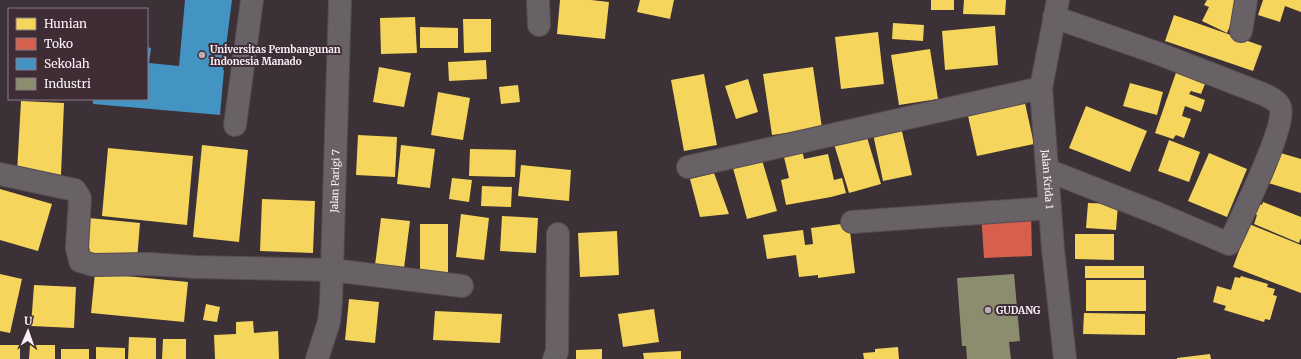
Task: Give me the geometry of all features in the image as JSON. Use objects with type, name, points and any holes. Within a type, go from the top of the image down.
[{"type":"street","points":[[235,125],[252,0]]},
{"type":"street","name":"Jalan Parigi 7","points":[[317,359],[329,322],[331,302],[340,0]]},
{"type":"street","points":[[538,0],[539,25]]},
{"type":"street","points":[[1241,31],[1246,0]]},
{"type":"street","points":[[1047,170],[1159,214],[1229,244],[1274,143],[1281,118],[1280,107],[1274,100],[1263,94],[1157,53],[1056,8]]},
{"type":"street","name":"Jalan Krida 1","points":[[1056,8],[1041,88],[1050,208],[1065,359]]},
{"type":"street","points":[[688,167],[1041,88]]},
{"type":"street","points":[[0,174],[75,190],[80,198],[78,248],[80,261],[93,265],[149,264],[195,267],[332,270],[462,286]]},
{"type":"street","points":[[852,222],[1050,208]]},
{"type":"street","points":[[554,359],[557,352],[558,234]]},
{"type":"building: Hunian","points":[[560,0],[591,0],[609,2],[605,39],[557,34]]},
{"type":"building: Hunian","points":[[640,0],[674,0],[670,19],[637,12]]},
{"type":"building: Hunian","points":[[931,0],[954,0],[954,10],[931,10]]},
{"type":"building: Hunian","points":[[964,0],[1006,0],[1005,15],[963,14]]},
{"type":"building: Hunian","points":[[1207,0],[1241,0],[1227,33],[1202,21],[1209,7],[1204,5]]},
{"type":"building: Hunian","points":[[1263,0],[1301,0],[1301,12],[1285,6],[1280,22],[1258,15]]},
{"type":"building: Hunian","points":[[1174,15],[1262,46],[1253,71],[1165,41]]},
{"type":"building: Hunian","points":[[415,17],[417,53],[381,54],[380,18]]},
{"type":"building: Hunian","points":[[463,19],[491,19],[491,52],[464,53]]},
{"type":"building: Hunian","points":[[893,23],[924,25],[923,41],[892,39]]},
{"type":"building: Hunian","points":[[995,26],[998,65],[945,70],[942,31]]},
{"type":"building: Hunian","points":[[420,27],[458,28],[458,48],[420,48]]},
{"type":"building: Hunian","points":[[878,32],[884,84],[841,89],[835,37]]},
{"type":"building: Hunian","points":[[930,49],[938,99],[899,105],[891,55]]},
{"type":"building: Hunian","points":[[486,60],[487,79],[449,81],[448,62]]},
{"type":"building: Hunian","points":[[1179,64],[1198,71],[1194,80],[1205,84],[1201,94],[1191,91],[1189,94],[1205,100],[1201,112],[1185,106],[1182,116],[1191,119],[1184,138],[1176,135],[1173,139],[1155,133]]},
{"type":"building: Hunian","points":[[379,67],[411,73],[404,107],[373,102]]},
{"type":"building: Hunian","points":[[813,67],[822,128],[772,135],[763,74]]},
{"type":"building: Hunian","points":[[704,74],[717,145],[684,151],[671,80]]},
{"type":"building: Hunian","points":[[748,79],[758,112],[736,119],[725,86]]},
{"type":"building: Hunian","points":[[1130,83],[1163,92],[1157,115],[1123,106]]},
{"type":"building: Hunian","points":[[518,85],[520,102],[501,104],[499,87]]},
{"type":"building: Hunian","points":[[438,92],[470,98],[463,140],[431,135]]},
{"type":"building: Hunian","points":[[1023,94],[1034,144],[977,156],[966,107]]},
{"type":"building: Hunian","points":[[21,101],[64,103],[61,175],[17,173]]},
{"type":"building: Hunian","points":[[1086,106],[1147,131],[1130,172],[1069,148]]},
{"type":"building: Hunian","points":[[901,127],[912,175],[883,181],[873,134]]},
{"type":"building: Hunian","points":[[866,134],[881,184],[849,193],[834,144]]},
{"type":"building: Hunian","points":[[358,135],[397,137],[395,177],[356,175]]},
{"type":"building: Hunian","points":[[1169,140],[1200,152],[1189,182],[1158,171]]},
{"type":"building: Hunian","points":[[202,145],[248,150],[239,242],[193,237]]},
{"type":"building: Hunian","points":[[401,145],[435,149],[430,188],[397,184]]},
{"type":"building: Hunian","points":[[108,148],[193,156],[187,225],[102,216]]},
{"type":"building: Hunian","points":[[470,149],[516,150],[515,177],[469,176]]},
{"type":"building: Hunian","points":[[802,149],[804,159],[828,154],[834,180],[842,178],[846,193],[786,205],[781,180],[789,178],[783,153]]},
{"type":"building: Hunian","points":[[1277,152],[1301,159],[1301,193],[1268,183]]},
{"type":"building: Hunian","points":[[1209,153],[1247,169],[1227,217],[1188,201]]},
{"type":"building: Hunian","points":[[762,160],[777,211],[747,219],[733,168]]},
{"type":"building: Hunian","points":[[521,165],[571,170],[569,201],[518,196]]},
{"type":"building: Hunian","points":[[714,173],[729,214],[700,217],[690,179]]},
{"type":"building: Hunian","points":[[452,178],[472,180],[469,202],[449,199]]},
{"type":"building: Hunian","points":[[482,186],[512,187],[511,207],[481,206]]},
{"type":"building: Hunian","points":[[0,189],[52,204],[38,251],[0,240]]},
{"type":"building: Hunian","points":[[262,199],[315,201],[313,253],[260,251]]},
{"type":"building: Hunian","points":[[1254,201],[1262,205],[1263,202],[1301,217],[1301,238],[1299,243],[1254,224],[1257,215],[1250,212]]},
{"type":"building: Hunian","points":[[1088,203],[1118,204],[1116,230],[1086,228]]},
{"type":"building: Hunian","points":[[461,214],[489,218],[484,260],[456,257]]},
{"type":"building: Hunian","points":[[502,216],[538,218],[536,253],[500,251]]},
{"type":"building: Hunian","points":[[89,218],[140,223],[137,260],[85,255]]},
{"type":"building: Hunian","points":[[381,218],[410,221],[403,276],[374,273]]},
{"type":"building: Hunian","points":[[849,223],[855,273],[818,278],[818,275],[799,277],[796,255],[767,259],[763,235],[803,230],[805,245],[813,244],[811,228]]},
{"type":"building: Hunian","points":[[420,224],[448,224],[448,279],[420,278]]},
{"type":"building: Hunian","points":[[1249,224],[1301,245],[1301,293],[1233,267]]},
{"type":"building: Hunian","points":[[617,231],[619,275],[580,277],[578,233]]},
{"type":"building: Hunian","points":[[1075,234],[1114,234],[1114,260],[1075,259]]},
{"type":"building: Hunian","points":[[1085,266],[1144,266],[1144,278],[1085,278]]},
{"type":"building: Hunian","points":[[95,273],[188,282],[184,322],[91,313]]},
{"type":"building: Hunian","points":[[0,274],[22,279],[10,333],[0,331]]},
{"type":"building: Hunian","points":[[1241,276],[1268,284],[1267,287],[1275,289],[1273,295],[1277,296],[1270,320],[1265,319],[1264,322],[1224,310],[1226,306],[1213,302],[1217,286],[1231,290],[1235,277],[1240,278]]},
{"type":"building: Hunian","points":[[1086,280],[1146,280],[1146,311],[1086,311]]},
{"type":"building: Hunian","points":[[34,285],[76,287],[74,328],[31,326]]},
{"type":"building: Hunian","points":[[349,299],[379,302],[375,343],[345,340]]},
{"type":"building: Hunian","points":[[206,304],[220,307],[217,322],[203,320]]},
{"type":"building: Hunian","points":[[654,309],[659,342],[623,347],[618,314]]},
{"type":"building: Hunian","points":[[435,311],[502,314],[500,343],[433,340]]},
{"type":"building: Hunian","points":[[1084,313],[1145,314],[1145,335],[1083,334]]},
{"type":"building: Hunian","points":[[253,321],[254,333],[278,331],[279,359],[215,359],[214,335],[236,334],[236,322]]},
{"type":"building: Hunian","points":[[129,337],[156,338],[156,359],[128,359]]},
{"type":"building: Hunian","points":[[163,339],[186,339],[186,359],[162,359]]},
{"type":"building: Hunian","points":[[0,345],[20,345],[20,359],[0,359]]},
{"type":"building: Hunian","points":[[30,345],[55,345],[55,359],[29,359]]},
{"type":"building: Hunian","points":[[96,347],[125,348],[125,359],[96,359]]},
{"type":"building: Hunian","points":[[898,347],[899,359],[864,359],[863,353],[875,352],[875,349]]},
{"type":"building: Hunian","points":[[61,349],[89,349],[89,359],[61,359]]},
{"type":"building: Hunian","points":[[602,349],[602,359],[576,359],[576,350]]},
{"type":"building: Hunian","points":[[681,351],[681,359],[644,359],[643,353]]},
{"type":"building: Hunian","points":[[1210,354],[1211,359],[1177,359],[1177,358]]},
{"type":"building: Toko","points":[[1031,212],[1032,256],[984,258],[981,213]]},
{"type":"building: Sekolah","name":"Universitas Pembangunan Indonesia Manado","points":[[185,0],[232,0],[223,70],[220,115],[93,104],[93,100],[148,100],[148,47],[151,48],[149,63],[179,66]]},
{"type":"building: Industri","name":"GUDANG","points":[[1014,274],[1020,341],[1009,342],[1011,359],[967,359],[966,346],[962,346],[957,278]]},
{"type":"place","name":"Universitas Pembangunan Indonesia Manado","points":[[202,55]]},
{"type":"place","name":"GUDANG","points":[[988,310]]}]
